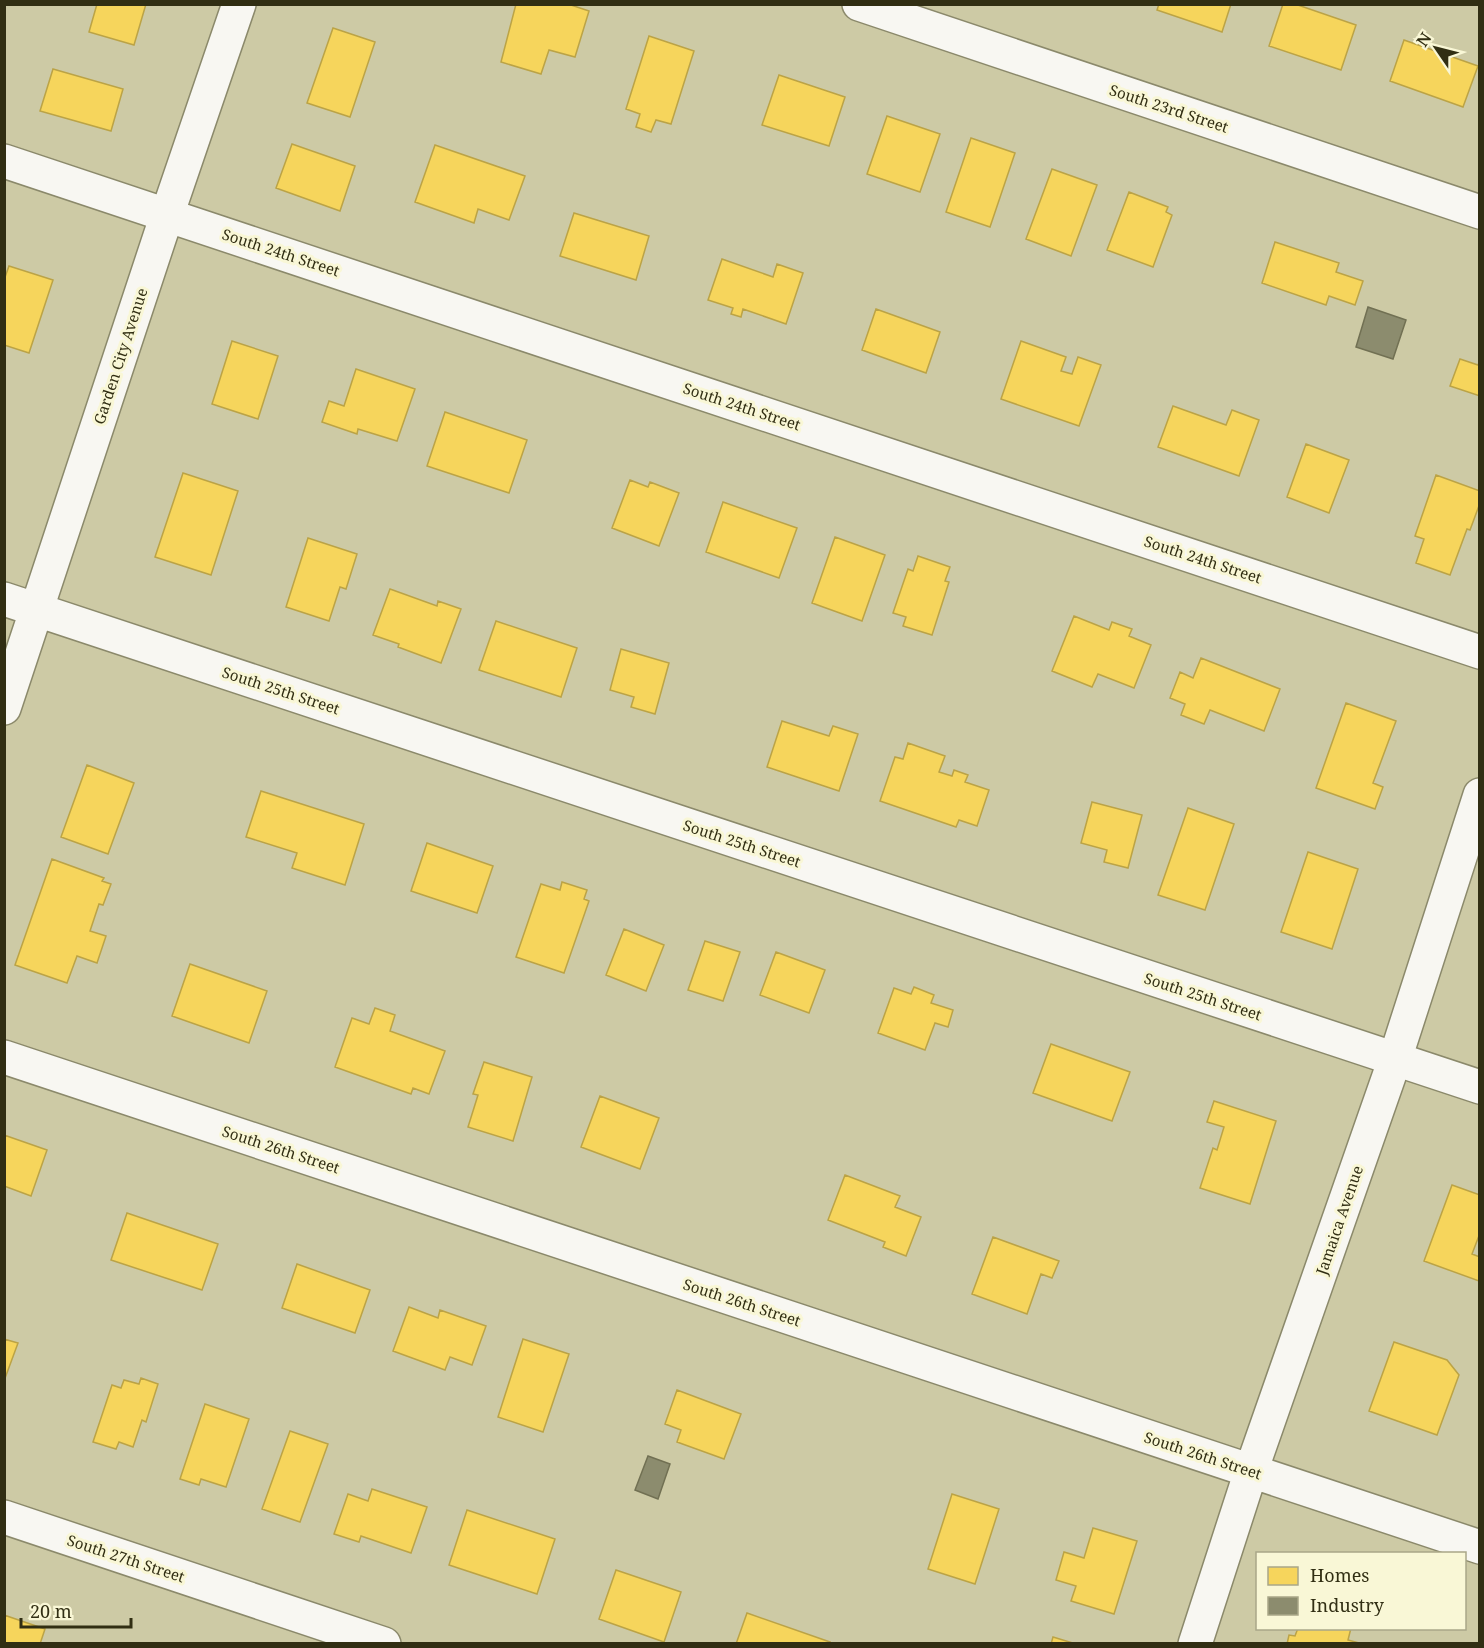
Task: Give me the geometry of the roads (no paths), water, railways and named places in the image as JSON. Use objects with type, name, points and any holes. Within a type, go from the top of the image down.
[{"type":"street","name":"Garden City Avenue","points":[[4,708],[239,4]]},
{"type":"street","name":"South 23rd Street","points":[[859,4],[1479,212]]},
{"type":"street","name":"South 24th Street","points":[[4,161],[1479,652]]},
{"type":"street","name":"South 25th Street","points":[[4,598],[1479,1087]]},
{"type":"street","name":"Jamaica Avenue","points":[[1194,1644],[1251,1471],[1395,1059],[1479,795]]},
{"type":"street","name":"South 26th Street","points":[[4,1057],[1479,1547]]},
{"type":"street","name":"South 27th Street","points":[[4,1517],[384,1644]]}]
